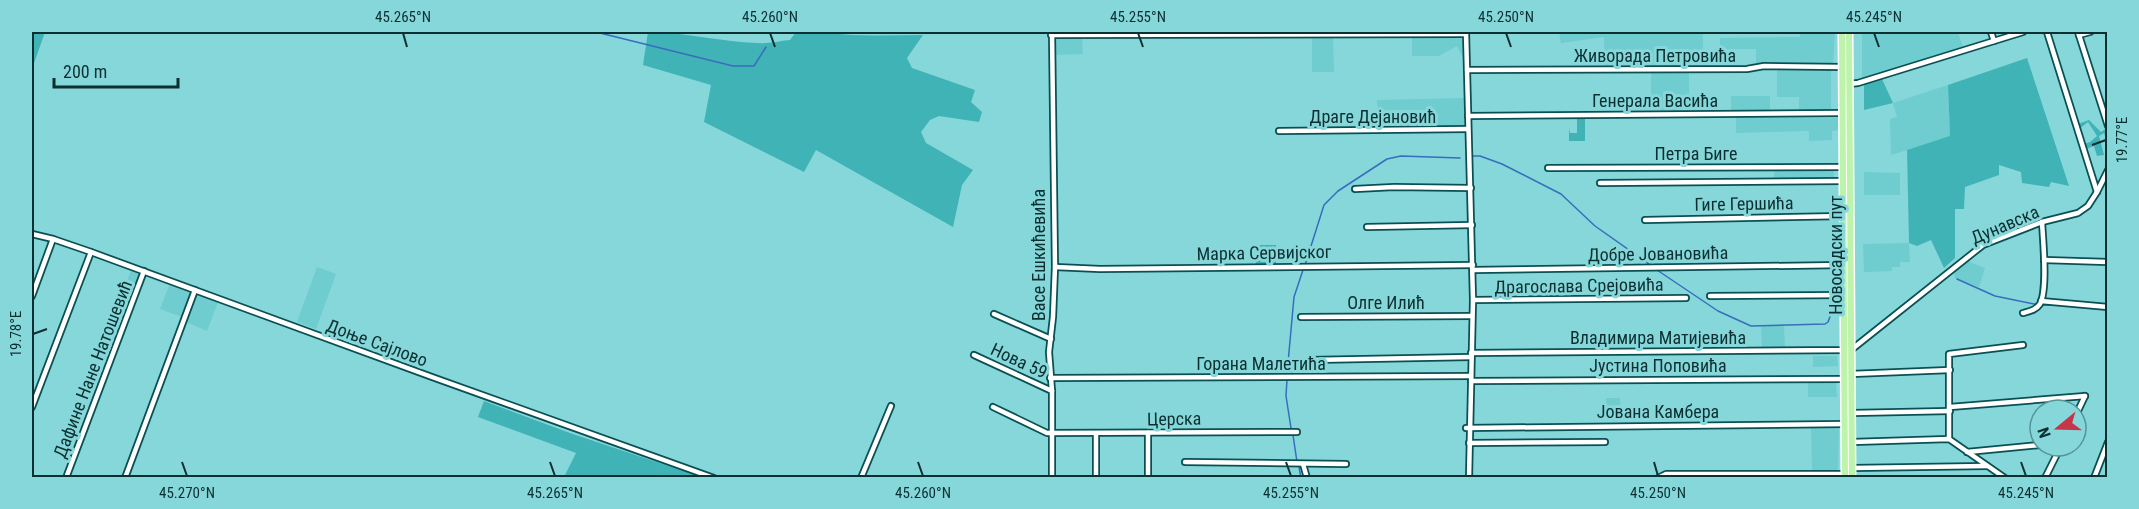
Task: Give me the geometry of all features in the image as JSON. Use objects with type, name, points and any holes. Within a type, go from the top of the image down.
[{"type":"main road","name":"Новосадски пут","points":[[1842,32],[1844,295],[1848,350]]},
{"type":"main road","name":"Новосадски пут","points":[[1845,476],[1848,376],[1849,32]]},
{"type":"main road","name":"Новосадски пут","points":[[1848,376],[1852,413],[1852,477]]},
{"type":"street","points":[[1991,32],[1994,41]]},
{"type":"street","points":[[1850,84],[2023,32]]},
{"type":"street","points":[[2047,32],[2097,192]]},
{"type":"street","points":[[2090,32],[2078,33],[2108,126]]},
{"type":"street","points":[[1051,33],[1466,33]]},
{"type":"street","name":"Васе Ешкићевића","points":[[1051,33],[1055,267],[1049,352],[1052,391],[1052,477]]},
{"type":"street","name":"Драгослава Срејовића","points":[[1466,33],[1473,267],[1468,427],[1469,477]]},
{"type":"street","name":"Живорада Петровића","points":[[1467,70],[1843,67]]},
{"type":"street","name":"Генерала Васића","points":[[1468,116],[1843,113]]},
{"type":"street","name":"Драге Дејановић","points":[[1279,130],[1468,129]]},
{"type":"street","name":"Петра Биге","points":[[1548,168],[1844,167]]},
{"type":"street","name":"Дунавска","points":[[1848,350],[1983,245],[2042,222],[2078,213],[2088,206],[2107,174]]},
{"type":"street","points":[[1600,183],[1844,181]]},
{"type":"street","points":[[1354,189],[1471,188]]},
{"type":"street","name":"Гиге Гершића","points":[[1645,220],[1844,216]]},
{"type":"street","points":[[2023,313],[2034,310],[2041,301],[2044,260],[2042,222]]},
{"type":"street","points":[[1367,227],[1472,225]]},
{"type":"street","name":"Доње Сајлово","points":[[32,234],[91,252],[714,477]]},
{"type":"street","points":[[32,296],[53,239]]},
{"type":"street","points":[[32,407],[91,252]]},
{"type":"street","points":[[2044,260],[2108,262]]},
{"type":"street","name":"Добре Јовановића","points":[[1473,267],[1844,265]]},
{"type":"street","name":"Марка Сервијског","points":[[1055,267],[1473,267]]},
{"type":"street","name":"Дафине Нане Натошевић","points":[[66,477],[144,271]]},
{"type":"street","points":[[124,477],[195,290]]},
{"type":"street","points":[[1710,296],[1844,295]]},
{"type":"street","name":"Драгослава Срејовића","points":[[1473,300],[1686,298]]},
{"type":"street","points":[[2041,301],[2108,307]]},
{"type":"street","points":[[994,314],[1051,339]]},
{"type":"street","name":"Олге Илић","points":[[1301,317],[1472,316]]},
{"type":"street","points":[[1949,439],[1949,354],[2023,345]]},
{"type":"street","name":"Владимира Матијевића","points":[[1310,360],[1471,355],[1848,350]]},
{"type":"street","name":"Нова 59","points":[[974,355],[1052,391]]},
{"type":"street","name":"Јустина Поповића","points":[[1471,378],[1848,376],[1950,370]]},
{"type":"street","name":"Горана Малетића","points":[[1050,378],[1471,378]]},
{"type":"street","points":[[2064,398],[2085,396],[2084,398]]},
{"type":"street","points":[[1852,413],[1950,409],[2028,401]]},
{"type":"street","points":[[861,477],[891,406]]},
{"type":"street","points":[[993,407],[1051,433]]},
{"type":"street","name":"Јована Камбера","points":[[1468,427],[1846,424]]},
{"type":"street","name":"Церска","points":[[1051,433],[1297,432]]},
{"type":"street","points":[[1148,433],[1148,477]]},
{"type":"street","points":[[1096,434],[1096,477]]},
{"type":"street","points":[[1852,442],[1949,439],[2005,477]]},
{"type":"street","points":[[1469,443],[1605,442]]},
{"type":"street","points":[[2094,477],[2108,442]]},
{"type":"street","points":[[1967,452],[2028,446]]},
{"type":"street","points":[[2044,477],[2054,458]]},
{"type":"street","points":[[1185,462],[1346,464]]},
{"type":"street","points":[[1303,464],[1307,477]]},
{"type":"street","points":[[1852,468],[1987,466]]},
{"type":"street","points":[[1658,477],[1666,474],[1845,476]]},
{"type":"shaded area","points":[[32,32],[45,32],[32,69]]},
{"type":"shaded area","points":[[648,32],[761,43],[790,40],[796,32],[923,35],[907,58],[912,68],[975,90],[971,102],[982,112],[979,122],[939,116],[930,120],[921,132],[926,143],[973,170],[962,185],[953,227],[816,150],[804,172],[704,122],[711,85],[643,65]]},
{"type":"shaded area","points":[[1559,32],[1703,32],[1703,64],[1629,65],[1628,56],[1619,56],[1620,65],[1605,65],[1604,37],[1561,43]]},
{"type":"shaded area","points":[[1800,32],[1835,32],[1833,64],[1756,64],[1756,49],[1720,49],[1720,38],[1800,37]]},
{"type":"shaded area","points":[[1862,32],[1958,32],[1963,48],[1862,81]]},
{"type":"shaded area","points":[[1412,34],[1463,34],[1464,60],[1457,46],[1439,56],[1412,56]]},
{"type":"shaded area","points":[[1312,36],[1333,36],[1334,72],[1312,72]]},
{"type":"shaded area","points":[[1054,37],[1082,37],[1083,54],[1055,55]]},
{"type":"shaded area","points":[[2027,58],[2069,186],[2051,182],[2049,187],[2022,183],[2021,172],[1999,165],[1999,175],[1965,187],[1964,209],[1955,209],[1955,258],[1944,268],[1931,240],[1917,246],[1909,243],[1907,150],[1950,136],[1948,85]]},
{"type":"shaded area","points":[[1777,68],[1831,68],[1831,111],[1799,111],[1799,97],[1777,97]]},
{"type":"shaded area","points":[[1651,70],[1689,70],[1689,98],[1681,98],[1681,110],[1657,110],[1657,99],[1651,99]]},
{"type":"shaded area","points":[[1882,79],[1893,103],[1864,110],[1864,84]]},
{"type":"shaded area","points":[[1948,85],[1950,137],[1891,155],[1890,119],[1897,117],[1893,103]]},
{"type":"shaded area","points":[[1731,96],[1770,96],[1770,111],[1731,111]]},
{"type":"shaded area","points":[[1465,98],[1466,126],[1423,127],[1422,110],[1378,111],[1377,100]]},
{"type":"shaded area","points":[[1736,117],[1838,118],[1838,130],[1832,131],[1832,140],[1809,141],[1809,131],[1736,133]]},
{"type":"shaded area","points":[[1577,118],[1585,118],[1585,141],[1569,141],[1569,128],[1570,133],[1577,133]]},
{"type":"shaded area","points":[[2089,120],[2101,132],[2107,128],[2107,142],[2104,133],[2099,136],[2104,155],[2097,156],[2094,146],[2086,149],[2084,144],[2097,136],[2088,122],[2079,129],[2078,124]]},
{"type":"shaded area","points":[[1774,168],[1834,168],[1834,180],[1774,180]]},
{"type":"shaded area","points":[[1864,172],[1900,173],[1900,195],[1864,195]]},
{"type":"shaded area","points":[[1909,243],[1910,262],[1900,262],[1900,267],[1892,267],[1892,271],[1864,272],[1863,244]]},
{"type":"shaded area","points":[[1255,245],[1276,245],[1276,267],[1256,267]]},
{"type":"shaded area","points":[[1967,261],[1985,268],[1979,287],[1955,278],[1954,272]]},
{"type":"shaded area","points":[[317,267],[336,274],[316,329],[297,322]]},
{"type":"shaded area","points":[[132,268],[142,272],[132,298],[122,294]]},
{"type":"shaded area","points":[[170,283],[192,292],[182,317],[160,309]]},
{"type":"shaded area","points":[[197,294],[218,302],[207,331],[186,322]]},
{"type":"shaded area","points":[[1784,325],[1785,349],[1762,349],[1761,326]]},
{"type":"shaded area","points":[[1813,356],[1837,356],[1838,366],[1813,367]]},
{"type":"shaded area","points":[[1836,382],[1837,397],[1808,397],[1808,383]]},
{"type":"shaded area","points":[[1606,398],[1620,398],[1621,421],[1607,421]]},
{"type":"shaded area","points":[[484,401],[701,477],[564,477],[576,453],[478,417]]},
{"type":"shaded area","points":[[1811,426],[1839,426],[1838,473],[1812,473]]},
{"type":"waterway","points":[[596,32],[733,66],[754,66],[766,47]]},
{"type":"waterway","points":[[1305,265],[1324,205],[1338,191],[1387,159],[1401,156],[1460,158]]},
{"type":"waterway","points":[[1473,156],[1480,156],[1502,164],[1561,194],[1595,226],[1649,264]]},
{"type":"waterway","points":[[1287,374],[1294,297],[1303,270]]},
{"type":"waterway","points":[[1657,270],[1718,311],[1751,326],[1825,324],[1834,306],[1840,304]]},
{"type":"waterway","points":[[1957,279],[1995,296],[2039,305],[2063,305]]},
{"type":"waterway","points":[[1287,379],[1286,396],[1291,428]]},
{"type":"waterway","points":[[1293,435],[1297,462]]},
{"type":"waterway","points":[[1299,467],[1301,478]]}]
